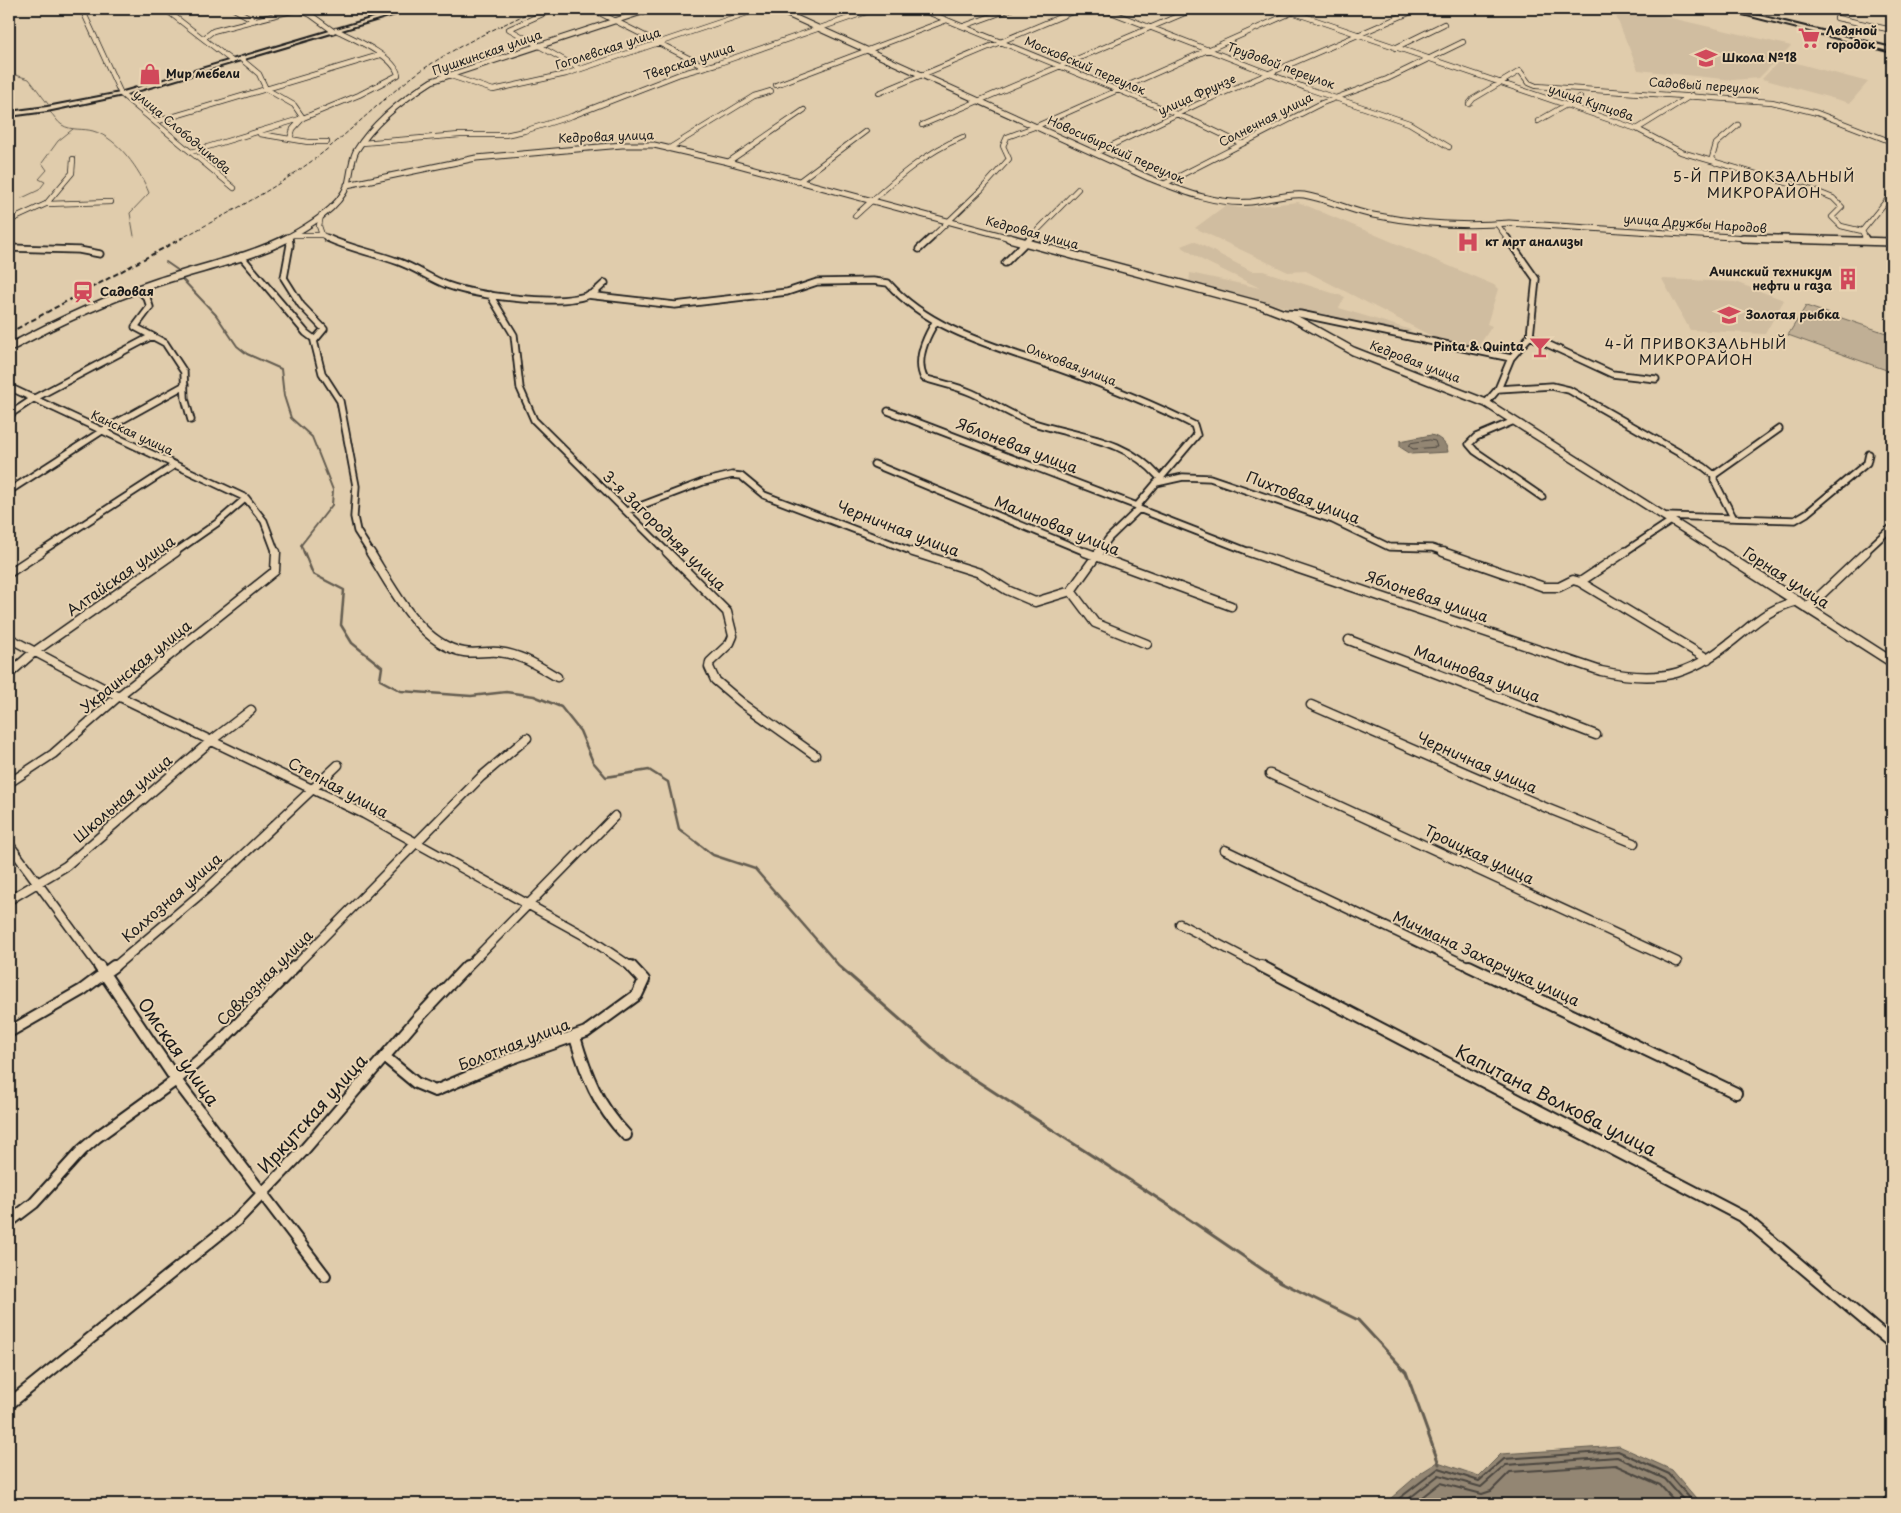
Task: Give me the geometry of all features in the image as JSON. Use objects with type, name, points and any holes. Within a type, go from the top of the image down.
[{"type":"main road","points":[[9,114],[47,109],[121,94],[409,9]]},
{"type":"main road","points":[[1726,9],[1892,50]]},
{"type":"street","name":"улица Слободчикова","points":[[82,9],[121,94],[234,188]]},
{"type":"street","points":[[234,9],[254,20]]},
{"type":"street","points":[[554,9],[509,30],[580,69]]},
{"type":"street","points":[[592,9],[704,66]]},
{"type":"street","name":"Пушкинская улица","points":[[347,185],[353,158],[362,143],[412,94],[428,83],[651,9]]},
{"type":"street","name":"Гоголевская улица","points":[[448,75],[490,90],[548,80],[759,9]]},
{"type":"street","name":"Новосибирский переулок","points":[[776,9],[1164,184],[1200,197],[1225,201],[1256,201],[1299,195],[1372,215],[1419,223],[1462,226],[1497,224]]},
{"type":"street","name":"Тверская улица","points":[[362,143],[408,141],[460,135],[509,134],[572,116],[704,66],[875,9]]},
{"type":"street","name":"Московский переулок","points":[[920,9],[1177,115],[1242,144]]},
{"type":"street","points":[[927,12],[934,9]]},
{"type":"street","points":[[964,26],[1011,9]]},
{"type":"street","points":[[879,93],[1079,9]]},
{"type":"street","name":"Трудовой переулок","points":[[1103,9],[1271,74],[1409,123],[1449,146]]},
{"type":"street","points":[[922,125],[1194,9]]},
{"type":"street","name":"улица Купцова","points":[[1283,9],[1637,129],[1676,150],[1810,189],[1833,198],[1842,207],[1832,217],[1834,221],[1849,228],[1862,231]]},
{"type":"street","name":"улица Фрунзе","points":[[1096,153],[1177,115],[1418,9]]},
{"type":"street","points":[[191,152],[303,118],[359,95],[399,74],[397,69],[380,55],[320,23],[304,10],[292,10],[213,31],[204,38]]},
{"type":"street","points":[[919,249],[946,221],[981,190],[1009,160],[1003,143],[1010,135],[1037,126],[1293,12]]},
{"type":"street","points":[[170,13],[232,61]]},
{"type":"street","points":[[1837,18],[1892,30]]},
{"type":"street","points":[[776,86],[947,20]]},
{"type":"street","points":[[1395,48],[1444,24]]},
{"type":"street","name":"Солнечная улица","points":[[1164,184],[1187,174],[1198,166],[1335,97],[1387,79],[1463,42]]},
{"type":"street","points":[[155,122],[380,55]]},
{"type":"street","points":[[241,59],[259,74],[266,89],[294,105],[301,112],[303,118]]},
{"type":"street","name":"Садовый переулок","points":[[1500,83],[1520,71],[1529,83],[1541,86],[1692,95],[1784,104],[1822,115],[1892,142]]},
{"type":"street","points":[[439,72],[448,75]]},
{"type":"street","points":[[1469,104],[1473,99],[1500,83]]},
{"type":"street","points":[[668,148],[751,98],[771,91]]},
{"type":"street","points":[[1637,129],[1692,95]]},
{"type":"street","points":[[1538,121],[1580,97]]},
{"type":"street","points":[[728,162],[804,110]]},
{"type":"street","points":[[290,139],[293,129],[303,118]]},
{"type":"street","points":[[1716,163],[1712,158],[1716,145],[1738,126]]},
{"type":"street","points":[[798,182],[866,131]]},
{"type":"street","points":[[257,133],[290,139],[328,142]]},
{"type":"street","points":[[855,216],[871,201],[938,149],[963,137]]},
{"type":"street","name":"Кедровая улица","points":[[347,185],[459,161],[502,155],[622,145],[649,145],[668,148],[728,162],[1283,313],[1353,351],[1486,402],[1668,519]]},
{"type":"street","points":[[46,204],[49,197],[60,189],[70,175],[75,165],[74,160]]},
{"type":"street","points":[[9,348],[85,310],[138,289],[241,256],[291,236],[334,204],[347,185]]},
{"type":"street","points":[[1004,263],[1078,189]]},
{"type":"street","points":[[1866,240],[1862,231],[1892,194]]},
{"type":"street","points":[[9,221],[46,204],[58,202],[111,202]]},
{"type":"street","points":[[291,236],[322,235],[320,226],[321,215]]},
{"type":"street","points":[[1486,402],[1498,389],[1511,358],[1530,336],[1536,279],[1497,224]]},
{"type":"street","name":"улица Дружбы Народов","points":[[1497,224],[1779,240],[1843,242],[1866,240],[1892,242]]},
{"type":"street","name":"Ольховая улица","points":[[322,235],[344,246],[400,262],[439,282],[490,295],[532,300],[587,295],[675,305],[703,303],[738,296],[787,292],[816,282],[874,281],[888,283],[904,300],[936,321],[961,334],[1063,370],[1169,412],[1196,429],[1197,435],[1158,480]]},
{"type":"street","points":[[291,236],[284,278],[301,305],[324,329],[314,339]]},
{"type":"street","points":[[9,248],[79,250],[100,254]]},
{"type":"street","points":[[241,256],[306,333],[314,339],[322,373],[340,401],[356,486],[355,525],[407,612],[418,624],[455,650],[519,655],[557,677]]},
{"type":"street","points":[[587,295],[597,291],[605,283]]},
{"type":"street","points":[[138,289],[147,298],[150,307],[135,327],[165,343],[184,372],[184,398],[191,420]]},
{"type":"street","name":"3-я Загородняя улица","points":[[490,295],[514,336],[520,388],[534,420],[727,612],[733,636],[730,644],[710,662],[712,676],[742,703],[815,755]]},
{"type":"street","points":[[1283,313],[1300,314],[1511,358]]},
{"type":"street","points":[[936,321],[929,330],[921,359],[920,370],[924,378],[972,393],[992,406],[1030,422],[1116,444],[1147,463],[1158,480],[1138,508],[1109,538],[1071,591],[1095,623],[1147,644]]},
{"type":"street","points":[[9,414],[33,399],[152,336]]},
{"type":"street","points":[[1530,336],[1612,374],[1656,379]]},
{"type":"street","points":[[9,491],[102,431],[185,385]]},
{"type":"street","points":[[1498,389],[1558,386],[1569,390],[1678,453],[1692,459],[1714,475],[1714,480],[1733,517]]},
{"type":"street","name":"Канская улица","points":[[9,387],[246,498]]},
{"type":"street","name":"Яблоневая улица","points":[[888,411],[1267,558],[1616,675],[1638,678],[1668,677],[1680,674],[1732,643],[1774,607],[1798,602]]},
{"type":"street","points":[[1514,420],[1476,436],[1469,444],[1475,451],[1542,497]]},
{"type":"street","points":[[1714,475],[1779,429]]},
{"type":"street","points":[[1708,659],[1580,582],[1668,519],[1683,515],[1790,521],[1800,518],[1867,463],[1869,454]]},
{"type":"street","name":"Малиновая улица","points":[[874,464],[1095,557],[1231,606]]},
{"type":"street","points":[[9,573],[175,465]]},
{"type":"street","name":"Черничная улица","points":[[627,511],[721,476],[738,475],[748,479],[764,495],[936,560],[980,574],[1007,590],[1035,602],[1071,591]]},
{"type":"street","name":"Пихтовая улица","points":[[1158,480],[1184,477],[1210,478],[1333,520],[1389,547],[1432,548],[1544,587],[1559,587],[1573,580],[1580,582]]},
{"type":"street","name":"Украинская улица","points":[[9,783],[41,763],[119,696],[240,602],[277,568],[269,530],[254,504],[246,498]]},
{"type":"street","name":"Алтайская улица","points":[[9,674],[34,652],[217,523],[246,498]]},
{"type":"street","name":"Горная улица","points":[[1668,519],[1892,662]]},
{"type":"street","points":[[1807,608],[1892,527]]},
{"type":"street","name":"Степная улица","points":[[9,638],[119,696],[313,788],[621,958],[637,971],[644,980]]},
{"type":"street","name":"Малиновая улица","points":[[1349,640],[1596,734]]},
{"type":"street","name":"Черничная улица","points":[[1311,705],[1549,809],[1634,843]]},
{"type":"street","name":"Школьная улица","points":[[9,900],[77,857],[212,740],[251,710]]},
{"type":"street","name":"Совхозная улица","points":[[9,1222],[34,1203],[97,1137],[176,1080],[218,1044],[481,777],[527,738]]},
{"type":"street","name":"Колхозная улица","points":[[9,1032],[82,990],[105,974],[210,886],[338,765]]},
{"type":"street","name":"Троицкая улица","points":[[1270,774],[1677,962]]},
{"type":"street","name":"Иркутская улица","points":[[9,1404],[223,1232],[304,1150],[386,1058],[416,1020],[615,816]]},
{"type":"street","name":"Омская улица","points":[[9,844],[105,974],[176,1080],[325,1276]]},
{"type":"street","name":"Мичмана Захарчука улица","points":[[1225,850],[1736,1093]]},
{"type":"street","name":"Капитана Волкова улица","points":[[1180,924],[1743,1217],[1892,1343]]},
{"type":"street","name":"Болотная улица","points":[[386,1058],[401,1068],[423,1089],[435,1091],[510,1059],[575,1037],[603,1022],[637,995],[644,980]]},
{"type":"street","points":[[575,1037],[593,1094],[607,1117],[626,1135]]},
{"type":"shaded area","name":"Школа №18","points":[[1614,11],[1650,13],[1791,46],[1759,78],[1733,80],[1638,70]]},
{"type":"shaded area","points":[[1781,59],[1868,82],[1850,103],[1762,79]]},
{"type":"shaded area","points":[[1298,202],[1494,285],[1498,289],[1487,324],[1492,326],[1476,350],[1439,340],[1306,271],[1288,272],[1195,228],[1226,205],[1240,208]]},
{"type":"shaded area","points":[[1194,241],[1251,271],[1263,271],[1345,297],[1339,308],[1411,330],[1406,335],[1189,285],[1190,273],[1260,288],[1202,260],[1181,246]]},
{"type":"shaded area","name":"Золотая рыбка","points":[[1662,279],[1735,282],[1784,300],[1765,334],[1690,330]]},
{"type":"shaded area","points":[[1806,306],[1892,335],[1892,372],[1788,335]]},
{"type":"water","points":[[1431,435],[1442,441],[1448,452],[1411,454],[1400,447],[1400,441]]},
{"type":"water","points":[[1619,1446],[1672,1470],[1701,1504],[1391,1504],[1390,1499],[1419,1474],[1438,1462],[1479,1476],[1501,1454]]},
{"type":"waterway","points":[[9,73],[29,79],[48,104]]},
{"type":"waterway","points":[[49,111],[60,124],[73,129]]},
{"type":"waterway","points":[[22,198],[39,190],[45,182],[39,179],[47,170],[42,163],[58,141],[73,129]]},
{"type":"waterway","points":[[73,129],[93,131],[111,140],[127,156],[140,175],[149,193],[130,213],[134,236]]},
{"type":"waterway","points":[[166,262],[179,271]]},
{"type":"waterway","points":[[183,280],[216,315],[237,346],[247,354],[281,369],[284,396],[291,418],[312,437],[333,490],[332,505],[301,545],[304,553]]},
{"type":"waterway","points":[[304,552],[313,574],[344,590],[341,625],[352,643],[382,667],[380,680],[401,691],[471,696],[506,692],[534,696],[561,707],[580,731],[593,762],[606,777],[649,770],[668,782],[679,829],[713,855],[755,869],[840,967]]},
{"type":"waterway","points":[[840,967],[951,1064],[1168,1205],[1281,1282],[1358,1320],[1406,1372],[1439,1464]]},
{"type":"railway","points":[[180,239],[258,197],[288,178],[329,147],[422,70],[470,41],[537,9]]},
{"type":"railway","points":[[9,333],[182,238]]},
{"type":"place","name":"Ледяной городок","points":[[1809,38]]},
{"type":"place","name":"Школа №18","points":[[1706,58]]},
{"type":"place","name":"Мир мебели","points":[[150,74]]},
{"type":"place","name":"кт мрт анализы","points":[[1468,242]]},
{"type":"place","name":"Ачинский техникум нефти и газа","points":[[1848,279]]},
{"type":"place","name":"Садовая","points":[[83,292]]},
{"type":"place","name":"Золотая рыбка","points":[[1729,315]]},
{"type":"place","name":"Pinta & Quinta","points":[[1540,347]]},
{"type":"district","name":"5-Й ПРИВОКЗАЛЬНЫЙ МИКРОРАЙОН","points":[[1764,186]]},
{"type":"district","name":"4-Й ПРИВОКЗАЛЬНЫЙ МИКРОРАЙОН","points":[[1696,352]]}]
